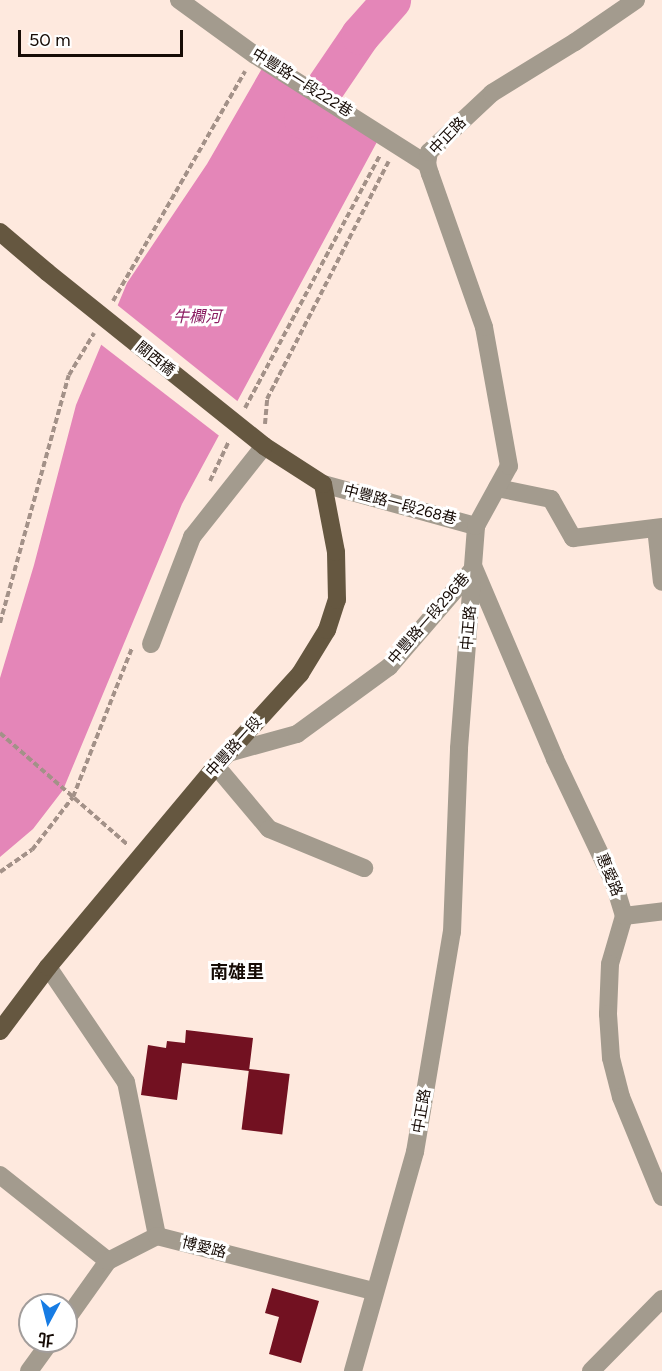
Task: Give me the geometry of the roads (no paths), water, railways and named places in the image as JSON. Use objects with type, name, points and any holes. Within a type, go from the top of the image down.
[{"type":"main road","name":"關西橋","points":[[0,232],[46,272],[264,446]]},
{"type":"main road","points":[[264,446],[323,484]]},
{"type":"main road","name":"中豐路一段","points":[[0,1031],[48,966],[222,760],[300,674],[327,630],[338,600],[336,552],[323,484]]},
{"type":"street","name":"中豐路一段222巷","points":[[179,0],[255,55],[389,137],[427,164]]},
{"type":"street","name":"中正路","points":[[353,1371],[415,1152],[452,932],[459,748],[476,526],[509,466],[484,327],[427,164],[429,153],[492,93],[576,42],[636,0]]},
{"type":"street","points":[[151,644],[192,537],[264,446]]},
{"type":"street","name":"中豐路一段268巷","points":[[323,484],[476,526]]},
{"type":"street","points":[[498,488],[550,499],[573,538],[659,528],[662,582]]},
{"type":"street","name":"中豐路一段296巷","points":[[222,760],[297,734],[389,667],[474,568]]},
{"type":"street","name":"惠愛路","points":[[474,568],[555,759],[615,883],[624,916],[610,964],[608,1014],[611,1058],[621,1097],[662,1197]]},
{"type":"street","points":[[222,760],[269,829],[364,868]]},
{"type":"street","points":[[624,916],[662,910]]},
{"type":"street","points":[[48,966],[126,1082],[157,1236],[108,1261],[78,1303]]},
{"type":"street","points":[[0,1175],[108,1261]]},
{"type":"street","name":"博愛路","points":[[157,1236],[374,1291]]},
{"type":"street","points":[[591,1371],[662,1299]]},
{"type":"street","points":[[29,1371],[42,1353]]},
{"type":"water","name":"牛欄河","points":[[264,65],[378,140],[182,504],[63,790],[33,829],[0,857],[0,678],[34,565],[76,405],[127,283],[207,164]]},
{"type":"waterway","name":"牛欄河","points":[[297,135],[303,119],[360,35],[391,0]]},
{"type":"district","name":"南雄里","points":[[237,972]]}]
